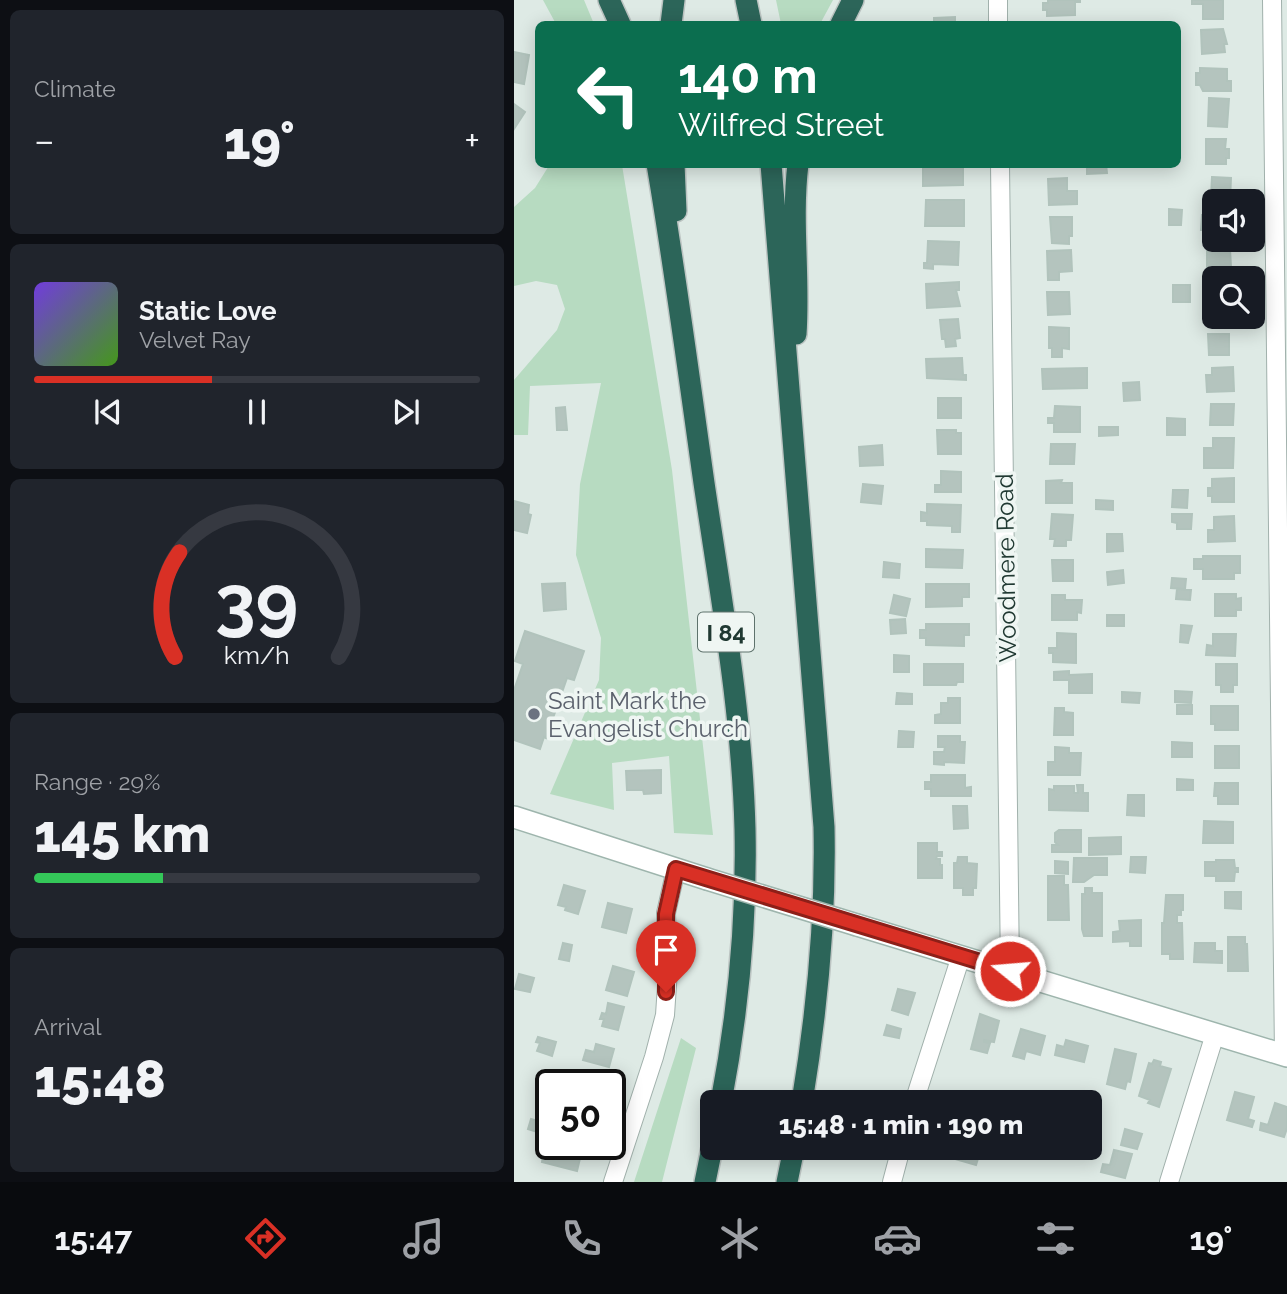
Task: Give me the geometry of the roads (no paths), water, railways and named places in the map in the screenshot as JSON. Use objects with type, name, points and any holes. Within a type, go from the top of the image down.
[{"type":"highway","points":[[609,0],[619,21]]},
{"type":"highway","points":[[671,21],[674,0]]},
{"type":"highway","points":[[746,0],[750,21]]},
{"type":"highway","points":[[842,21],[853,0]]},
{"type":"highway","name":"I 84","points":[[658,168],[728,646],[739,741],[745,826],[744,897],[739,974],[723,1090]]},
{"type":"highway","points":[[674,168],[678,304]]},
{"type":"highway","points":[[771,168],[817,717],[824,849],[818,985],[804,1090]]},
{"type":"highway","points":[[790,392],[798,314],[795,199],[798,168]]},
{"type":"highway","points":[[705,1182],[710,1160]]},
{"type":"highway","points":[[787,1182],[792,1160]]},
{"type":"main road","points":[[514,817],[1285,1056]]},
{"type":"street","points":[[998,0],[998,21]]},
{"type":"street","points":[[1272,0],[1285,1056]]},
{"type":"street","name":"Woodmere Road","points":[[1000,168],[1010,971]]},
{"type":"street","points":[[613,1182],[665,1015],[668,970],[666,914],[676,869]]},
{"type":"street","points":[[918,1090],[961,956]]},
{"type":"street","points":[[1169,1182],[1215,1034]]},
{"type":"street","points":[[892,1182],[898,1160]]},
{"type":"place","name":"Saint Mark the Evangelist Church","points":[[534,714]]}]
